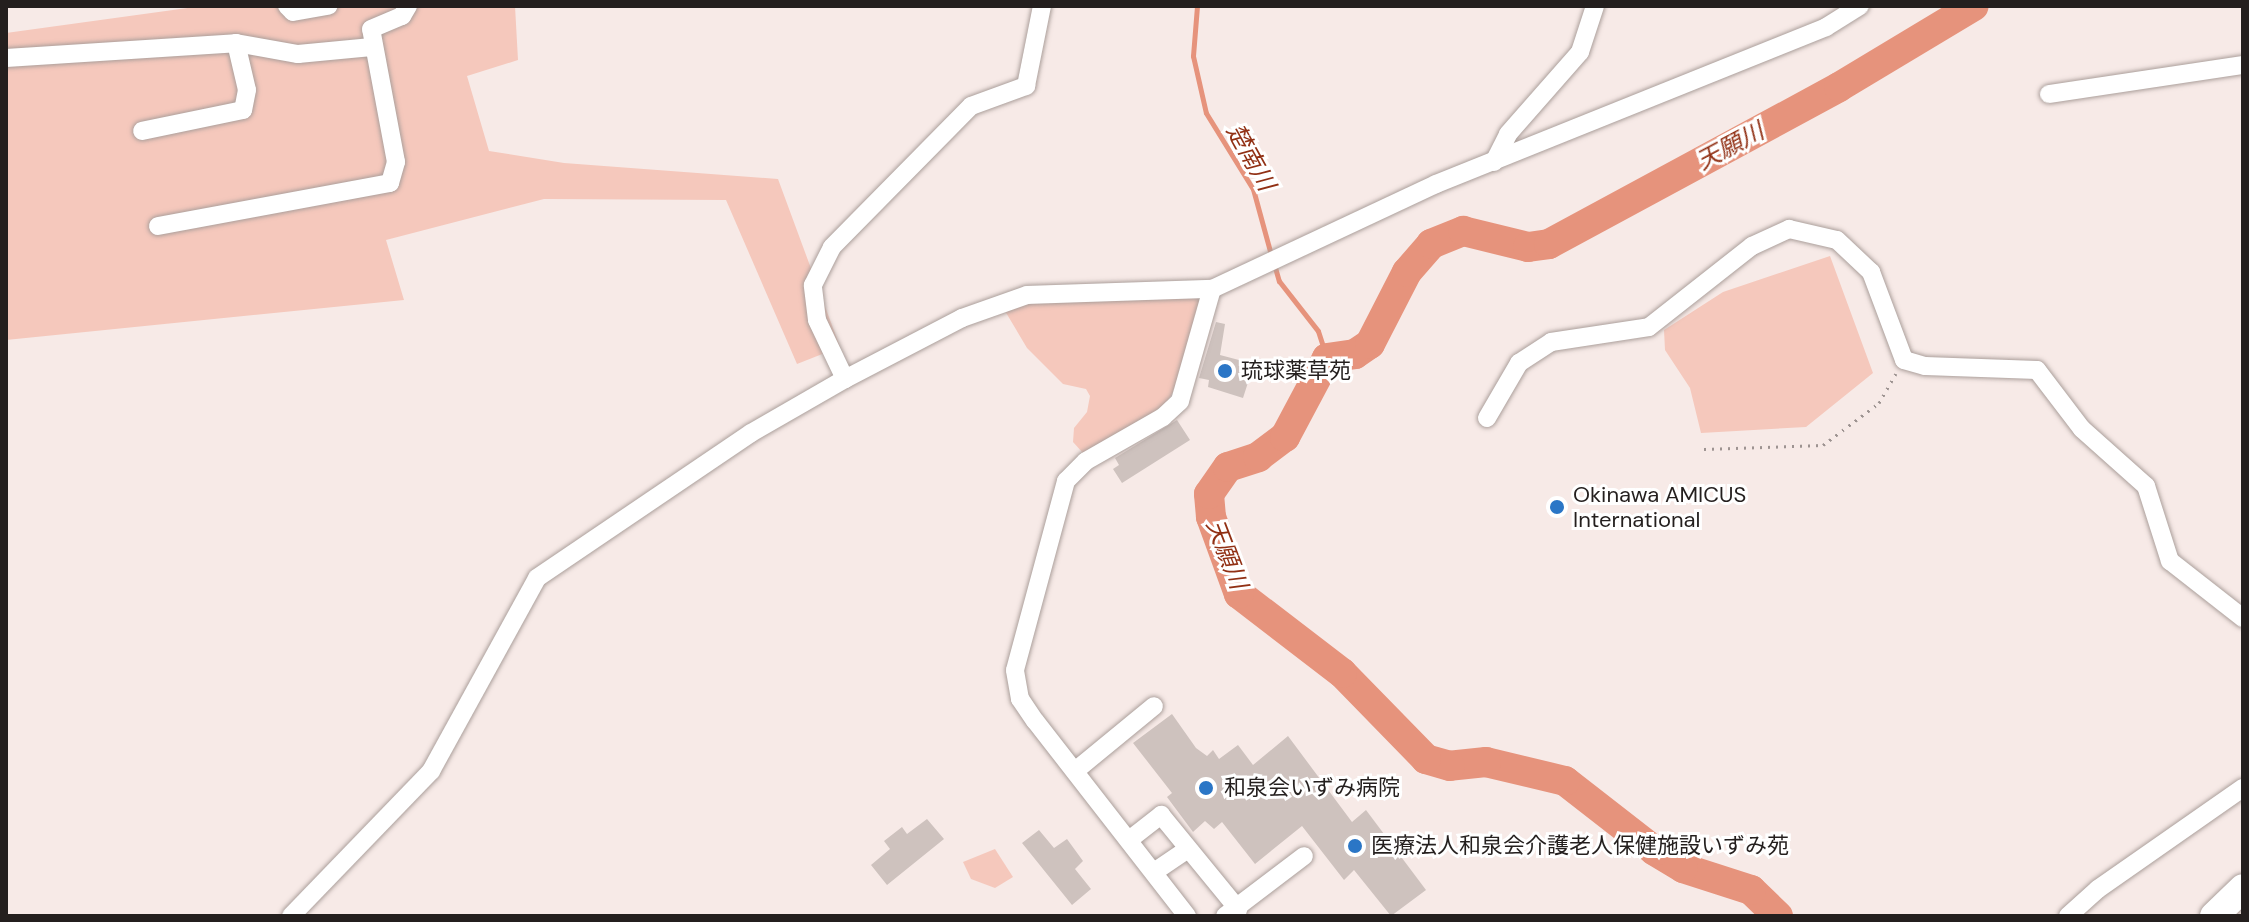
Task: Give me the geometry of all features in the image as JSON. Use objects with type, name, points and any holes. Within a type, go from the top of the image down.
[{"type":"highway","points":[[2214,916],[2243,888]]},
{"type":"street","points":[[287,6],[293,12],[328,6]]},
{"type":"street","points":[[158,226],[390,183],[396,162],[371,29],[402,16],[408,6]]},
{"type":"street","points":[[845,379],[815,308],[813,285],[832,247],[971,106],[1026,86],[1042,6]]},
{"type":"street","points":[[1494,162],[1508,134],[1580,52],[1595,6]]},
{"type":"street","points":[[291,916],[431,771],[537,578],[751,433],[845,379],[962,318],[1027,295],[1212,289],[1494,162],[1826,27],[1860,6]]},
{"type":"street","points":[[6,58],[236,43],[298,54],[372,47]]},
{"type":"street","points":[[142,131],[243,110],[247,90],[236,43]]},
{"type":"street","points":[[2049,94],[2243,65]]},
{"type":"street","points":[[1487,418],[1519,363],[1551,342],[1649,327],[1752,246],[1789,229],[1837,240],[1871,272],[1904,360],[1925,366],[2037,370],[2082,429],[2146,486],[2170,561],[2243,618]]},
{"type":"street","points":[[1187,916],[1134,836],[1075,771],[1020,699],[1015,670],[1051,522],[1066,481],[1086,461],[1163,417],[1180,401],[1212,289]]},
{"type":"street","points":[[1075,771],[1154,706]]},
{"type":"street","points":[[2068,916],[2098,889],[2243,788]]},
{"type":"street","points":[[1134,836],[1161,815],[1232,912],[1304,856]]},
{"type":"street","points":[[1158,869],[1188,849]]},
{"type":"street","points":[[1158,869],[1203,916]]},
{"type":"path","points":[[1704,449],[1823,445],[1879,403],[1904,360]]},
{"type":"shaded area","points":[[202,6],[515,6],[518,60],[467,76],[489,151],[564,163],[778,179],[840,347],[797,364],[726,200],[544,199],[386,240],[404,300],[6,340],[6,33]]},
{"type":"shaded area","points":[[1830,256],[1873,373],[1806,427],[1701,433],[1690,388],[1665,350],[1664,330],[1723,292]]},
{"type":"shaded area","points":[[1194,292],[1203,299],[1179,381],[1166,404],[1156,414],[1083,453],[1073,442],[1074,428],[1087,412],[1090,396],[1086,389],[1063,384],[1027,348],[1005,311],[1029,302]]},
{"type":"shaded area","points":[[995,849],[1013,877],[995,888],[971,879],[963,862]]},
{"type":"building","name":"琉球薬草苑","points":[[1216,322],[1225,324],[1220,355],[1254,364],[1243,398],[1208,387],[1209,380],[1199,378]]},
{"type":"building","points":[[1177,420],[1190,440],[1122,483],[1113,469],[1119,465],[1115,458]]},
{"type":"building","points":[[1172,714],[1196,748],[1207,756],[1213,750],[1219,759],[1238,745],[1253,765],[1288,736],[1352,822],[1366,810],[1426,890],[1391,916],[1354,870],[1344,880],[1302,826],[1255,864],[1222,822],[1214,829],[1205,821],[1193,832],[1167,797],[1172,793],[1133,743]]},
{"type":"building","points":[[927,819],[944,839],[887,885],[871,865],[890,849],[884,841],[902,827],[907,834]]},
{"type":"building","points":[[1039,830],[1054,848],[1067,839],[1083,861],[1075,869],[1091,889],[1072,905],[1022,843]]},
{"type":"waterway","name":"楚南川","points":[[1197,6],[1193,56],[1206,113],[1253,189],[1271,255]]},
{"type":"waterway","name":"天願川","points":[[1778,916],[1751,890],[1683,868],[1655,851],[1565,781],[1486,762],[1450,766],[1426,759],[1342,673],[1239,594],[1211,517],[1209,494],[1228,467],[1258,457],[1285,437],[1327,358],[1355,354],[1370,344],[1407,272],[1431,244],[1463,231],[1528,247],[1549,244],[1839,87],[1974,6]]},
{"type":"waterway","name":"楚南川","points":[[1274,264],[1279,281],[1318,331],[1327,358]]},
{"type":"place","name":"琉球薬草苑","points":[[1225,371]]},
{"type":"place","name":"Okinawa AMICUS International","points":[[1557,507]]},
{"type":"place","name":"和泉会いずみ病院","points":[[1206,788]]},
{"type":"place","name":"医療法人和泉会介護老人保健施設いずみ苑","points":[[1355,846]]}]
